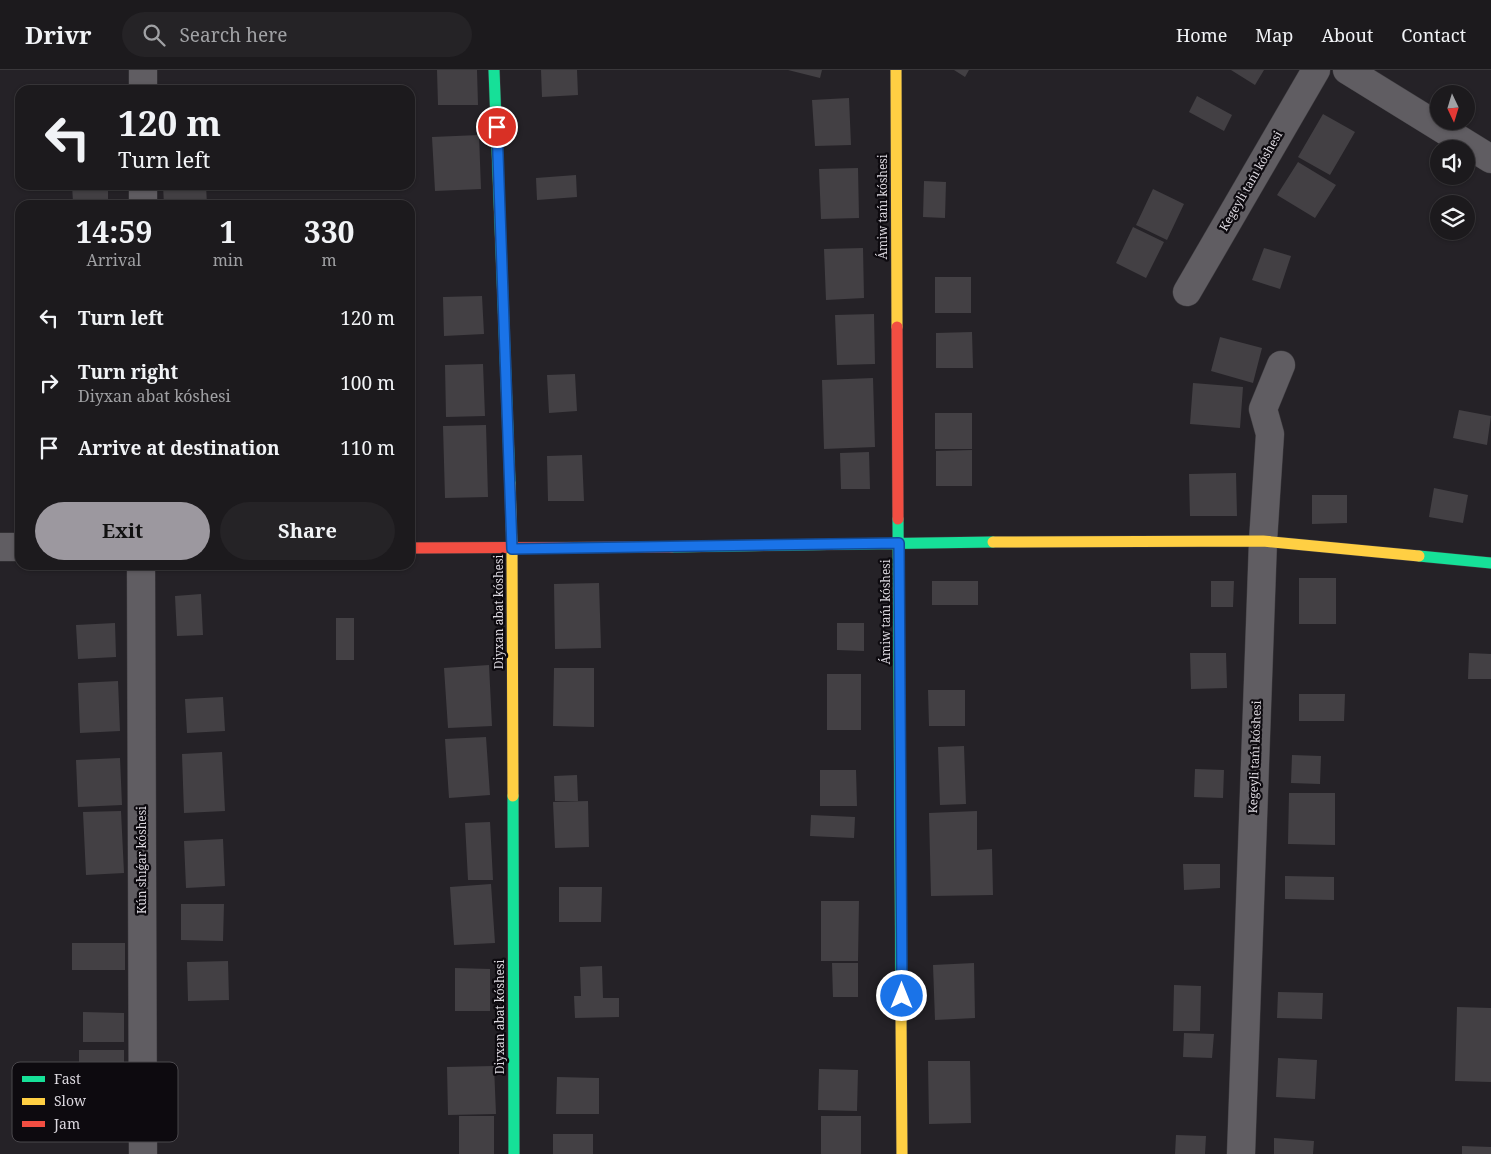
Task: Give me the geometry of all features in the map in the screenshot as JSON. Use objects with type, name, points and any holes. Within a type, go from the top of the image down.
[{"type":"street","points":[[143,70],[143,85]]},
{"type":"street","name":"Diyxan abat kóshesi","points":[[494,70],[512,549],[514,1154]]},
{"type":"street","name":"Ámiw tańı kóshesi","points":[[896,70],[902,1154]]},
{"type":"street","name":"Kegeyli tańı kóshesi","points":[[1187,292],[1316,70]]},
{"type":"street","points":[[1347,70],[1491,159]]},
{"type":"street","name":"Kegeyli tańı kóshesi","points":[[1241,1154],[1263,541],[1270,434],[1263,409],[1281,365]]},
{"type":"street","points":[[415,548],[512,549],[899,543],[1263,541],[1491,560]]},
{"type":"street","points":[[0,547],[15,547]]},
{"type":"street","name":"Kún shıǵar kóshesi","points":[[141,570],[143,1062]]},
{"type":"building","points":[[437,70],[477,70],[478,105],[438,105]]},
{"type":"building","points":[[541,70],[577,70],[578,95],[542,97]]},
{"type":"building","points":[[788,70],[822,70],[820,78]]},
{"type":"building","points":[[954,70],[969,70],[965,77]]},
{"type":"building","points":[[1231,70],[1264,70],[1255,85]]},
{"type":"building","points":[[107,84],[107,85],[71,85]]},
{"type":"building","points":[[1197,96],[1232,115],[1224,131],[1189,112]]},
{"type":"building","points":[[849,98],[851,145],[815,146],[812,100]]},
{"type":"building","points":[[1323,114],[1355,132],[1330,175],[1298,157]]},
{"type":"building","points":[[479,135],[481,189],[435,191],[432,137]]},
{"type":"building","points":[[1298,162],[1336,185],[1315,218],[1277,195]]},
{"type":"building","points":[[858,168],[859,218],[821,219],[819,169]]},
{"type":"building","points":[[576,175],[577,197],[537,200],[536,178]]},
{"type":"building","points":[[924,181],[946,182],[945,218],[923,217]]},
{"type":"building","points":[[1153,189],[1184,204],[1167,240],[1136,225]]},
{"type":"building","points":[[72,190],[108,190],[108,200],[73,200]]},
{"type":"building","points":[[163,190],[206,190],[207,200],[164,200]]},
{"type":"building","points":[[1133,227],[1164,242],[1146,278],[1116,263]]},
{"type":"building","points":[[863,248],[864,298],[826,300],[824,249]]},
{"type":"building","points":[[1264,248],[1291,256],[1280,289],[1252,280]]},
{"type":"building","points":[[935,277],[971,277],[971,313],[935,313]]},
{"type":"building","points":[[482,296],[484,334],[444,336],[443,297]]},
{"type":"building","points":[[874,314],[875,364],[837,365],[835,315]]},
{"type":"building","points":[[972,332],[973,368],[936,368],[936,333]]},
{"type":"building","points":[[1220,337],[1262,348],[1253,383],[1211,371]]},
{"type":"building","points":[[483,364],[485,416],[446,417],[445,365]]},
{"type":"building","points":[[575,374],[577,411],[549,413],[547,375]]},
{"type":"building","points":[[873,378],[875,447],[824,449],[822,380]]},
{"type":"building","points":[[1193,383],[1243,387],[1240,428],[1190,424]]},
{"type":"building","points":[[1459,410],[1491,416],[1487,445],[1453,438]]},
{"type":"building","points":[[935,413],[972,413],[972,449],[935,449]]},
{"type":"building","points":[[486,425],[488,497],[445,498],[443,426]]},
{"type":"building","points":[[972,450],[972,486],[936,486],[936,451]]},
{"type":"building","points":[[869,452],[870,489],[841,489],[840,453]]},
{"type":"building","points":[[582,455],[584,501],[548,501],[547,456]]},
{"type":"building","points":[[1236,473],[1237,516],[1190,516],[1189,474]]},
{"type":"building","points":[[1434,488],[1468,495],[1463,523],[1429,517]]},
{"type":"building","points":[[1312,495],[1347,495],[1347,523],[1312,524]]},
{"type":"building","points":[[1299,578],[1336,578],[1336,624],[1299,624]]},
{"type":"building","points":[[932,581],[978,581],[978,605],[932,605]]},
{"type":"building","points":[[1211,581],[1234,581],[1233,607],[1211,607]]},
{"type":"building","points":[[599,583],[601,648],[555,649],[554,584]]},
{"type":"building","points":[[201,594],[203,635],[177,636],[175,596]]},
{"type":"building","points":[[336,618],[354,618],[354,660],[336,660]]},
{"type":"building","points":[[115,623],[116,657],[78,659],[76,625]]},
{"type":"building","points":[[837,623],[864,623],[864,651],[837,650]]},
{"type":"building","points":[[1190,653],[1226,653],[1227,688],[1191,689]]},
{"type":"building","points":[[1469,653],[1491,654],[1491,679],[1468,679]]},
{"type":"building","points":[[489,665],[492,726],[448,728],[444,668]]},
{"type":"building","points":[[554,668],[594,668],[594,727],[553,726]]},
{"type":"building","points":[[827,674],[861,674],[861,730],[827,730]]},
{"type":"building","points":[[118,681],[120,731],[80,733],[78,683]]},
{"type":"building","points":[[928,690],[965,690],[965,726],[929,726]]},
{"type":"building","points":[[1299,694],[1345,694],[1344,721],[1299,721]]},
{"type":"building","points":[[223,697],[225,731],[187,733],[185,699]]},
{"type":"building","points":[[486,737],[490,795],[449,798],[445,739]]},
{"type":"building","points":[[964,746],[966,804],[940,805],[938,747]]},
{"type":"building","points":[[222,752],[225,811],[184,813],[182,754]]},
{"type":"building","points":[[1292,755],[1321,756],[1320,784],[1291,783]]},
{"type":"building","points":[[120,758],[122,805],[78,807],[76,760]]},
{"type":"building","points":[[1195,769],[1224,770],[1223,798],[1194,797]]},
{"type":"building","points":[[820,770],[856,770],[857,806],[820,806]]},
{"type":"building","points":[[577,775],[578,801],[555,801],[554,776]]},
{"type":"building","points":[[1289,793],[1335,793],[1335,845],[1288,844]]},
{"type":"building","points":[[588,801],[589,847],[555,848],[553,802]]},
{"type":"building","points":[[121,811],[124,873],[86,875],[83,812]]},
{"type":"building","points":[[977,811],[977,850],[992,849],[993,895],[931,896],[929,813]]},
{"type":"building","points":[[811,815],[855,817],[854,838],[810,836]]},
{"type":"building","points":[[490,822],[493,880],[468,880],[465,823]]},
{"type":"building","points":[[223,839],[225,886],[186,888],[184,841]]},
{"type":"building","points":[[1183,864],[1220,864],[1220,888],[1184,890]]},
{"type":"building","points":[[1285,876],[1334,877],[1334,900],[1285,899]]},
{"type":"building","points":[[491,884],[495,943],[454,945],[450,887]]},
{"type":"building","points":[[559,887],[602,887],[601,922],[559,922]]},
{"type":"building","points":[[821,901],[859,901],[858,961],[821,961]]},
{"type":"building","points":[[181,904],[224,904],[223,941],[181,940]]},
{"type":"building","points":[[72,943],[125,943],[125,970],[72,970]]},
{"type":"building","points":[[228,961],[229,1000],[188,1001],[187,962]]},
{"type":"building","points":[[832,963],[858,963],[858,997],[833,997]]},
{"type":"building","points":[[974,963],[975,1018],[935,1020],[933,965]]},
{"type":"building","points":[[602,966],[603,998],[619,998],[619,1017],[575,1018],[574,996],[581,996],[580,967]]},
{"type":"building","points":[[455,968],[490,969],[490,1011],[455,1011]]},
{"type":"building","points":[[1174,985],[1201,986],[1200,1031],[1173,1031]]},
{"type":"building","points":[[1278,992],[1323,993],[1322,1019],[1277,1018]]},
{"type":"building","points":[[1457,1007],[1491,1008],[1491,1082],[1455,1081]]},
{"type":"building","points":[[83,1012],[124,1013],[124,1042],[83,1042]]},
{"type":"building","points":[[1184,1033],[1214,1034],[1212,1058],[1183,1057]]},
{"type":"building","points":[[79,1050],[124,1050],[124,1062],[79,1062]]},
{"type":"building","points":[[1278,1058],[1317,1060],[1315,1099],[1276,1097]]},
{"type":"building","points":[[928,1061],[970,1061],[971,1123],[929,1124]]},
{"type":"building","points":[[494,1066],[496,1114],[448,1115],[447,1067]]},
{"type":"building","points":[[819,1069],[858,1070],[857,1111],[818,1110]]},
{"type":"building","points":[[557,1077],[599,1078],[599,1114],[556,1114]]},
{"type":"building","points":[[459,1116],[494,1116],[494,1154],[459,1154]]},
{"type":"building","points":[[821,1116],[861,1116],[861,1154],[821,1154]]},
{"type":"building","points":[[553,1134],[593,1134],[593,1154],[553,1154]]},
{"type":"building","points":[[1176,1135],[1206,1136],[1205,1154],[1175,1154]]},
{"type":"building","points":[[1274,1138],[1314,1141],[1313,1154],[1274,1154]]},
{"type":"building","points":[[1462,1146],[1491,1147],[1491,1154],[1462,1154]]},
{"type":"traffic: fast","points":[[494,70],[510,483]]},
{"type":"traffic: fast","points":[[898,519],[901,1016]]},
{"type":"traffic: fast","points":[[672,547],[993,542]]},
{"type":"traffic: fast","points":[[1419,556],[1491,563]]},
{"type":"traffic: fast","points":[[513,796],[514,1154]]},
{"type":"traffic: slow","points":[[896,70],[897,327]]},
{"type":"traffic: slow","points":[[510,483],[513,796]]},
{"type":"traffic: slow","points":[[993,542],[1263,541],[1419,556]]},
{"type":"traffic: slow","points":[[901,1016],[902,1154]]},
{"type":"traffic: jam","points":[[897,327],[898,519]]},
{"type":"traffic: jam","points":[[415,548],[672,547]]},
{"type":"route","points":[[497,127],[512,549],[899,543],[902,996]]}]
